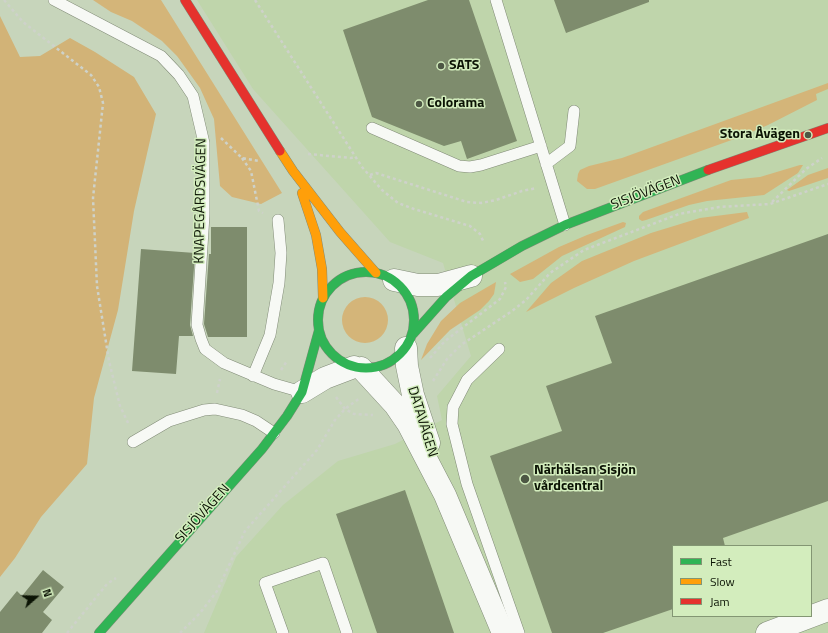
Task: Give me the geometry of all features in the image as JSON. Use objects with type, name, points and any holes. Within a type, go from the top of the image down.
[{"type":"street","points":[[185,0],[293,171],[340,232],[385,277],[406,292],[413,308],[414,325],[409,341]]},
{"type":"street","name":"SISJÖVÄGEN","points":[[302,392],[325,378],[358,368],[376,367],[390,362],[446,297],[471,276],[522,246],[565,225],[670,183],[828,128]]},
{"type":"street","points":[[293,171],[307,204],[316,235],[322,269],[323,298]]},
{"type":"street","name":"SISJÖVÄGEN","points":[[99,633],[274,433],[302,392],[319,330],[318,314],[323,298],[334,284],[341,278],[358,272],[418,285],[438,285],[471,276]]},
{"type":"street","name":"SISJÖVÄGEN","points":[[319,330],[329,351],[340,361],[358,368]]},
{"type":"street","name":"DATAVÄGEN","points":[[409,341],[407,366],[413,395],[445,496]]},
{"type":"street","name":"DATAVÄGEN","points":[[358,368],[390,400],[408,424],[445,496],[503,633]]},
{"type":"street","points":[[812,616],[828,610]]},
{"type":"street","points":[[767,633],[809,617]]},
{"type":"lane","name":"KNAPEGÅRDSVÄGEN","points":[[54,0],[161,56],[178,74],[192,96],[202,130],[205,160],[204,215],[197,326],[205,349],[224,363],[253,376],[302,392]]},
{"type":"lane","points":[[496,0],[565,225]]},
{"type":"lane","points":[[546,164],[570,146],[574,111]]},
{"type":"lane","points":[[372,128],[459,166],[470,167],[481,165],[541,146]]},
{"type":"lane","points":[[253,376],[270,334],[279,283],[281,253],[278,220]]},
{"type":"lane","points":[[499,349],[467,380],[453,407],[452,424],[467,484],[519,633]]},
{"type":"lane","points":[[134,441],[169,421],[204,410],[215,409],[242,415],[256,421],[274,433]]},
{"type":"lane","points":[[283,633],[265,583],[323,563],[347,633]]},
{"type":"path","points":[[4,0],[6,5],[28,26],[91,75],[99,87],[103,103],[93,198],[97,286],[109,361],[120,406],[134,441]]},
{"type":"path","points":[[242,158],[251,171],[259,211],[278,220]]},
{"type":"path","points":[[770,204],[806,169],[822,158]]},
{"type":"path","points":[[370,175],[376,173],[445,196],[474,202],[496,200],[522,190],[553,185]]},
{"type":"path","points":[[429,359],[445,341],[500,299],[506,287],[505,281]]},
{"type":"path","points":[[215,409],[224,363]]},
{"type":"path","points":[[180,633],[200,613],[217,591],[245,531],[317,450],[326,432]]},
{"type":"shaded area","points":[[93,0],[161,0],[282,193],[261,204],[232,197],[220,186],[214,119],[200,88],[177,56],[162,41],[132,21],[111,12]]},
{"type":"shaded area","points":[[197,0],[828,0],[828,633],[204,633],[236,557],[283,505],[338,461],[395,444],[442,420],[437,396],[471,356],[443,263],[390,242],[253,89]]},
{"type":"shaded area","points":[[0,16],[20,57],[40,56],[70,38],[134,77],[156,114],[134,211],[118,310],[94,398],[87,464],[41,517],[15,558],[0,577]]},
{"type":"shaded area","points":[[828,83],[828,89],[816,94],[817,100],[768,125],[740,137],[595,189],[587,189],[577,181],[580,170],[589,166],[622,158]]},
{"type":"shaded area","points":[[803,165],[798,173],[764,195],[707,201],[689,205],[646,220],[642,221],[639,219],[639,216],[643,212],[731,180],[760,177]]},
{"type":"shaded area","points":[[828,168],[828,178],[789,191],[787,190],[808,175]]},
{"type":"shaded area","points":[[747,212],[749,218],[634,261],[574,288],[526,312],[551,283],[582,261],[651,233],[700,218]]},
{"type":"shaded area","points":[[623,222],[626,223],[625,227],[562,256],[533,279],[520,282],[510,274],[559,247]]},
{"type":"shaded area","points":[[496,282],[494,294],[489,301],[480,310],[450,330],[421,360],[427,344],[441,321],[460,303]]},
{"type":"shaded area","points":[[365,297],[378,301],[384,307],[388,320],[384,333],[378,339],[365,343],[352,339],[346,333],[342,320],[346,307],[352,301]]},
{"type":"building","points":[[428,0],[469,0],[517,141],[467,159],[461,141],[444,146],[372,117],[343,30]]},
{"type":"building","points":[[554,0],[649,0],[649,2],[566,33]]},
{"type":"building","points":[[211,227],[247,227],[247,337],[208,337],[204,324],[209,254],[211,254]]},
{"type":"building","points":[[828,234],[828,501],[723,538],[725,545],[672,545],[672,609],[603,633],[552,633],[490,456],[562,431],[546,386],[612,363],[595,316]]},
{"type":"building","points":[[141,249],[195,253],[190,325],[193,336],[179,336],[176,374],[132,371]]},
{"type":"building","points":[[405,490],[454,633],[377,633],[336,514]]},
{"type":"building","points":[[43,570],[64,587],[43,612],[52,620],[42,633],[0,633],[0,612],[17,591],[22,596]]},
{"type":"traffic: fast","points":[[413,334],[446,297],[471,276],[522,246],[565,225],[708,170]]},
{"type":"traffic: fast","points":[[366,272],[384,275],[400,286],[411,302],[414,320],[411,338],[400,354],[384,365],[366,368],[348,365],[332,354],[321,338],[318,320],[321,302],[332,286],[348,275],[366,272]]},
{"type":"traffic: fast","points":[[99,633],[262,449],[287,416],[302,392],[319,330]]},
{"type":"traffic: slow","points":[[280,151],[293,171],[340,232],[376,273]]},
{"type":"traffic: slow","points":[[302,193],[316,235],[322,269],[323,298]]},
{"type":"traffic: jam","points":[[185,0],[280,151]]},
{"type":"traffic: jam","points":[[708,170],[828,128]]},
{"type":"place","name":"SATS","points":[[441,66]]},
{"type":"place","name":"Colorama","points":[[419,104]]},
{"type":"place","name":"Stora Åvägen","points":[[808,135]]},
{"type":"place","name":"Närhälsan Sisjön vårdcentral","points":[[525,479]]}]
